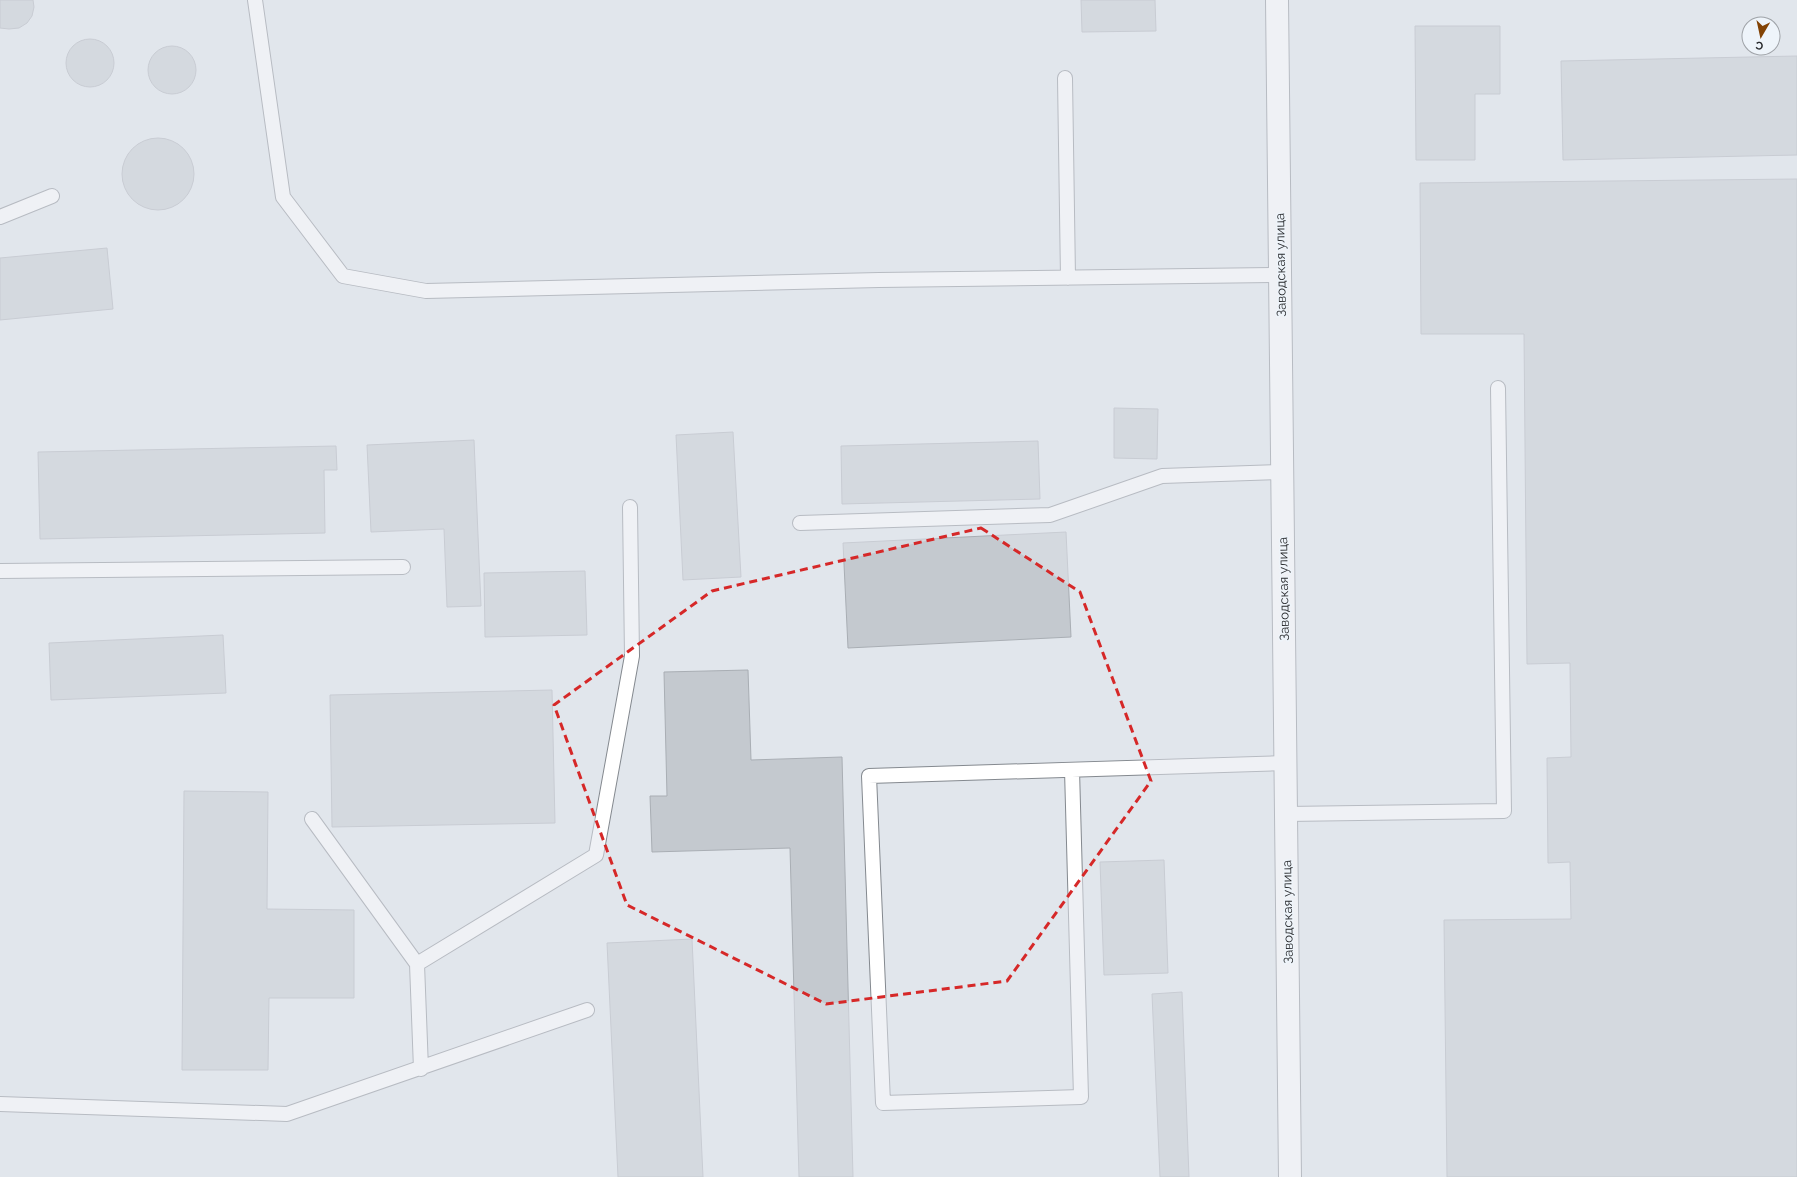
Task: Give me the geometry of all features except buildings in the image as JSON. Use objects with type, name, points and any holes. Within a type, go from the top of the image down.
[{"type":"street","name":"Заводская улица","points":[[1277,0],[1290,1177]]},
{"type":"lane","points":[[255,0],[283,197],[343,276],[426,291],[1280,275]]},
{"type":"lane","points":[[1065,78],[1068,278]]},
{"type":"lane","points":[[0,217],[52,196]]},
{"type":"lane","points":[[1286,814],[1504,811],[1498,388]]},
{"type":"lane","points":[[800,523],[1050,515],[1162,476],[1282,472]]},
{"type":"lane","points":[[417,964],[596,855],[632,656],[630,507]]},
{"type":"lane","points":[[0,571],[403,567]]},
{"type":"lane","points":[[1072,770],[1081,1097],[883,1103],[869,776],[1285,763]]},
{"type":"lane","points":[[312,819],[417,964],[421,1069]]},
{"type":"lane","points":[[0,1104],[287,1114],[421,1069],[587,1010]]},
{"type":"highlighted area","points":[[981,528],[1080,592],[1151,781],[1007,981],[826,1004],[627,905],[554,705],[712,591]]}]
